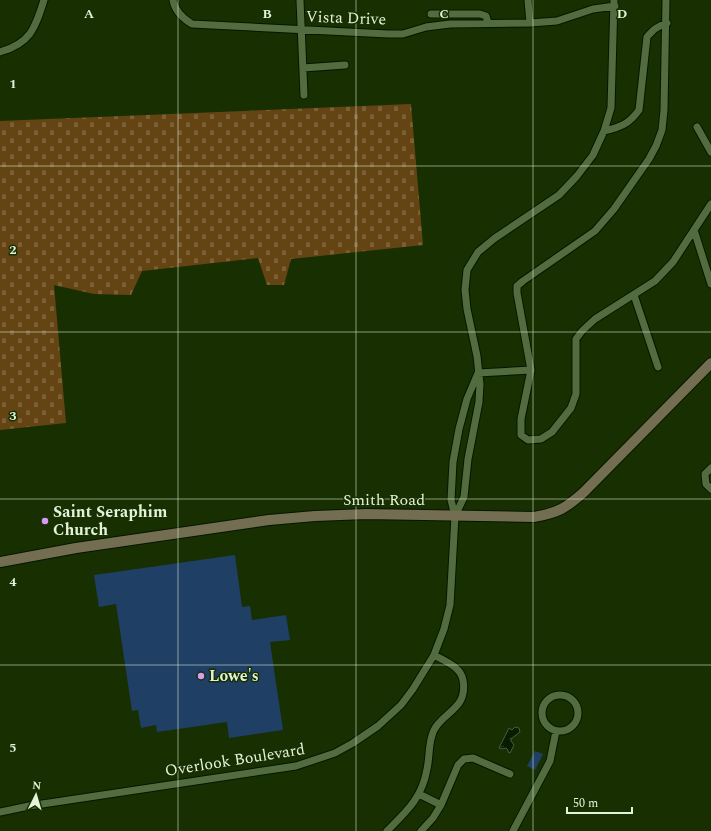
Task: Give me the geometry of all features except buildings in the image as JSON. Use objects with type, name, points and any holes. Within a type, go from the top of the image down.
[{"type":"street","points":[[0,52],[11,49],[26,39],[35,27],[44,0]]},
{"type":"street","name":"Vista Drive","points":[[173,0],[174,7],[184,19],[192,24],[388,34],[403,34],[426,27],[450,24],[530,23],[557,21],[614,3]]},
{"type":"street","points":[[300,0],[300,30],[304,95]]},
{"type":"street","points":[[528,0],[530,23]]},
{"type":"street","points":[[666,0],[662,130],[656,146],[614,209],[595,231],[517,286],[531,370],[521,419],[521,435],[528,440],[541,439],[552,432],[571,408],[576,394],[576,339],[595,319],[655,281],[673,262],[711,204]]},
{"type":"street","points":[[455,516],[464,497],[468,459],[479,402],[480,384],[477,356],[464,290],[467,270],[478,252],[495,238],[559,195],[577,176],[593,155],[604,132],[611,108],[614,3]]},
{"type":"street","points":[[431,14],[480,14],[486,16],[488,23]]},
{"type":"street","points":[[604,132],[626,124],[632,120],[639,110],[647,37],[653,29],[666,23]]},
{"type":"street","points":[[303,68],[345,65]]},
{"type":"street","points":[[697,128],[711,152]]},
{"type":"street","points":[[694,230],[711,284]]},
{"type":"street","points":[[634,294],[658,367]]},
{"type":"street","name":"Smith Road","points":[[0,562],[76,548],[269,520],[366,514],[534,517],[552,514],[570,505],[590,487],[711,363]]},
{"type":"street","points":[[478,373],[531,370]]},
{"type":"street","points":[[455,516],[451,500],[453,462],[467,399],[478,373]]},
{"type":"street","points":[[711,468],[705,474],[706,484],[711,490]]},
{"type":"street","name":"Overlook Boulevard","points":[[0,812],[29,806],[296,766],[335,753],[370,732],[401,704],[413,689],[434,655],[444,630],[450,605],[455,516]]},
{"type":"street","points":[[387,831],[411,808],[419,794],[428,768],[430,745],[435,730],[459,705],[464,690],[463,678],[454,666],[434,655]]},
{"type":"street","points":[[557,695],[564,695],[571,698],[576,703],[578,717],[575,724],[570,728],[564,731],[556,731],[545,723],[542,716],[542,709],[550,698],[557,695]]},
{"type":"street","points":[[513,831],[550,761],[556,731]]},
{"type":"street","points":[[421,831],[433,818],[441,805],[458,765],[464,759],[473,758],[510,774]]},
{"type":"street","points":[[419,794],[441,805]]},
{"type":"green space","points":[[411,104],[423,245],[291,259],[284,285],[267,285],[258,258],[142,271],[131,295],[94,294],[54,285],[66,423],[0,430],[0,121]]},
{"type":"water","points":[[515,727],[519,728],[520,732],[511,739],[514,745],[510,753],[506,748],[499,748],[509,728],[512,730]]},
{"type":"place","name":"Saint Seraphim Church","points":[[45,521]]},
{"type":"place","name":"Lowe's","points":[[201,676]]}]
